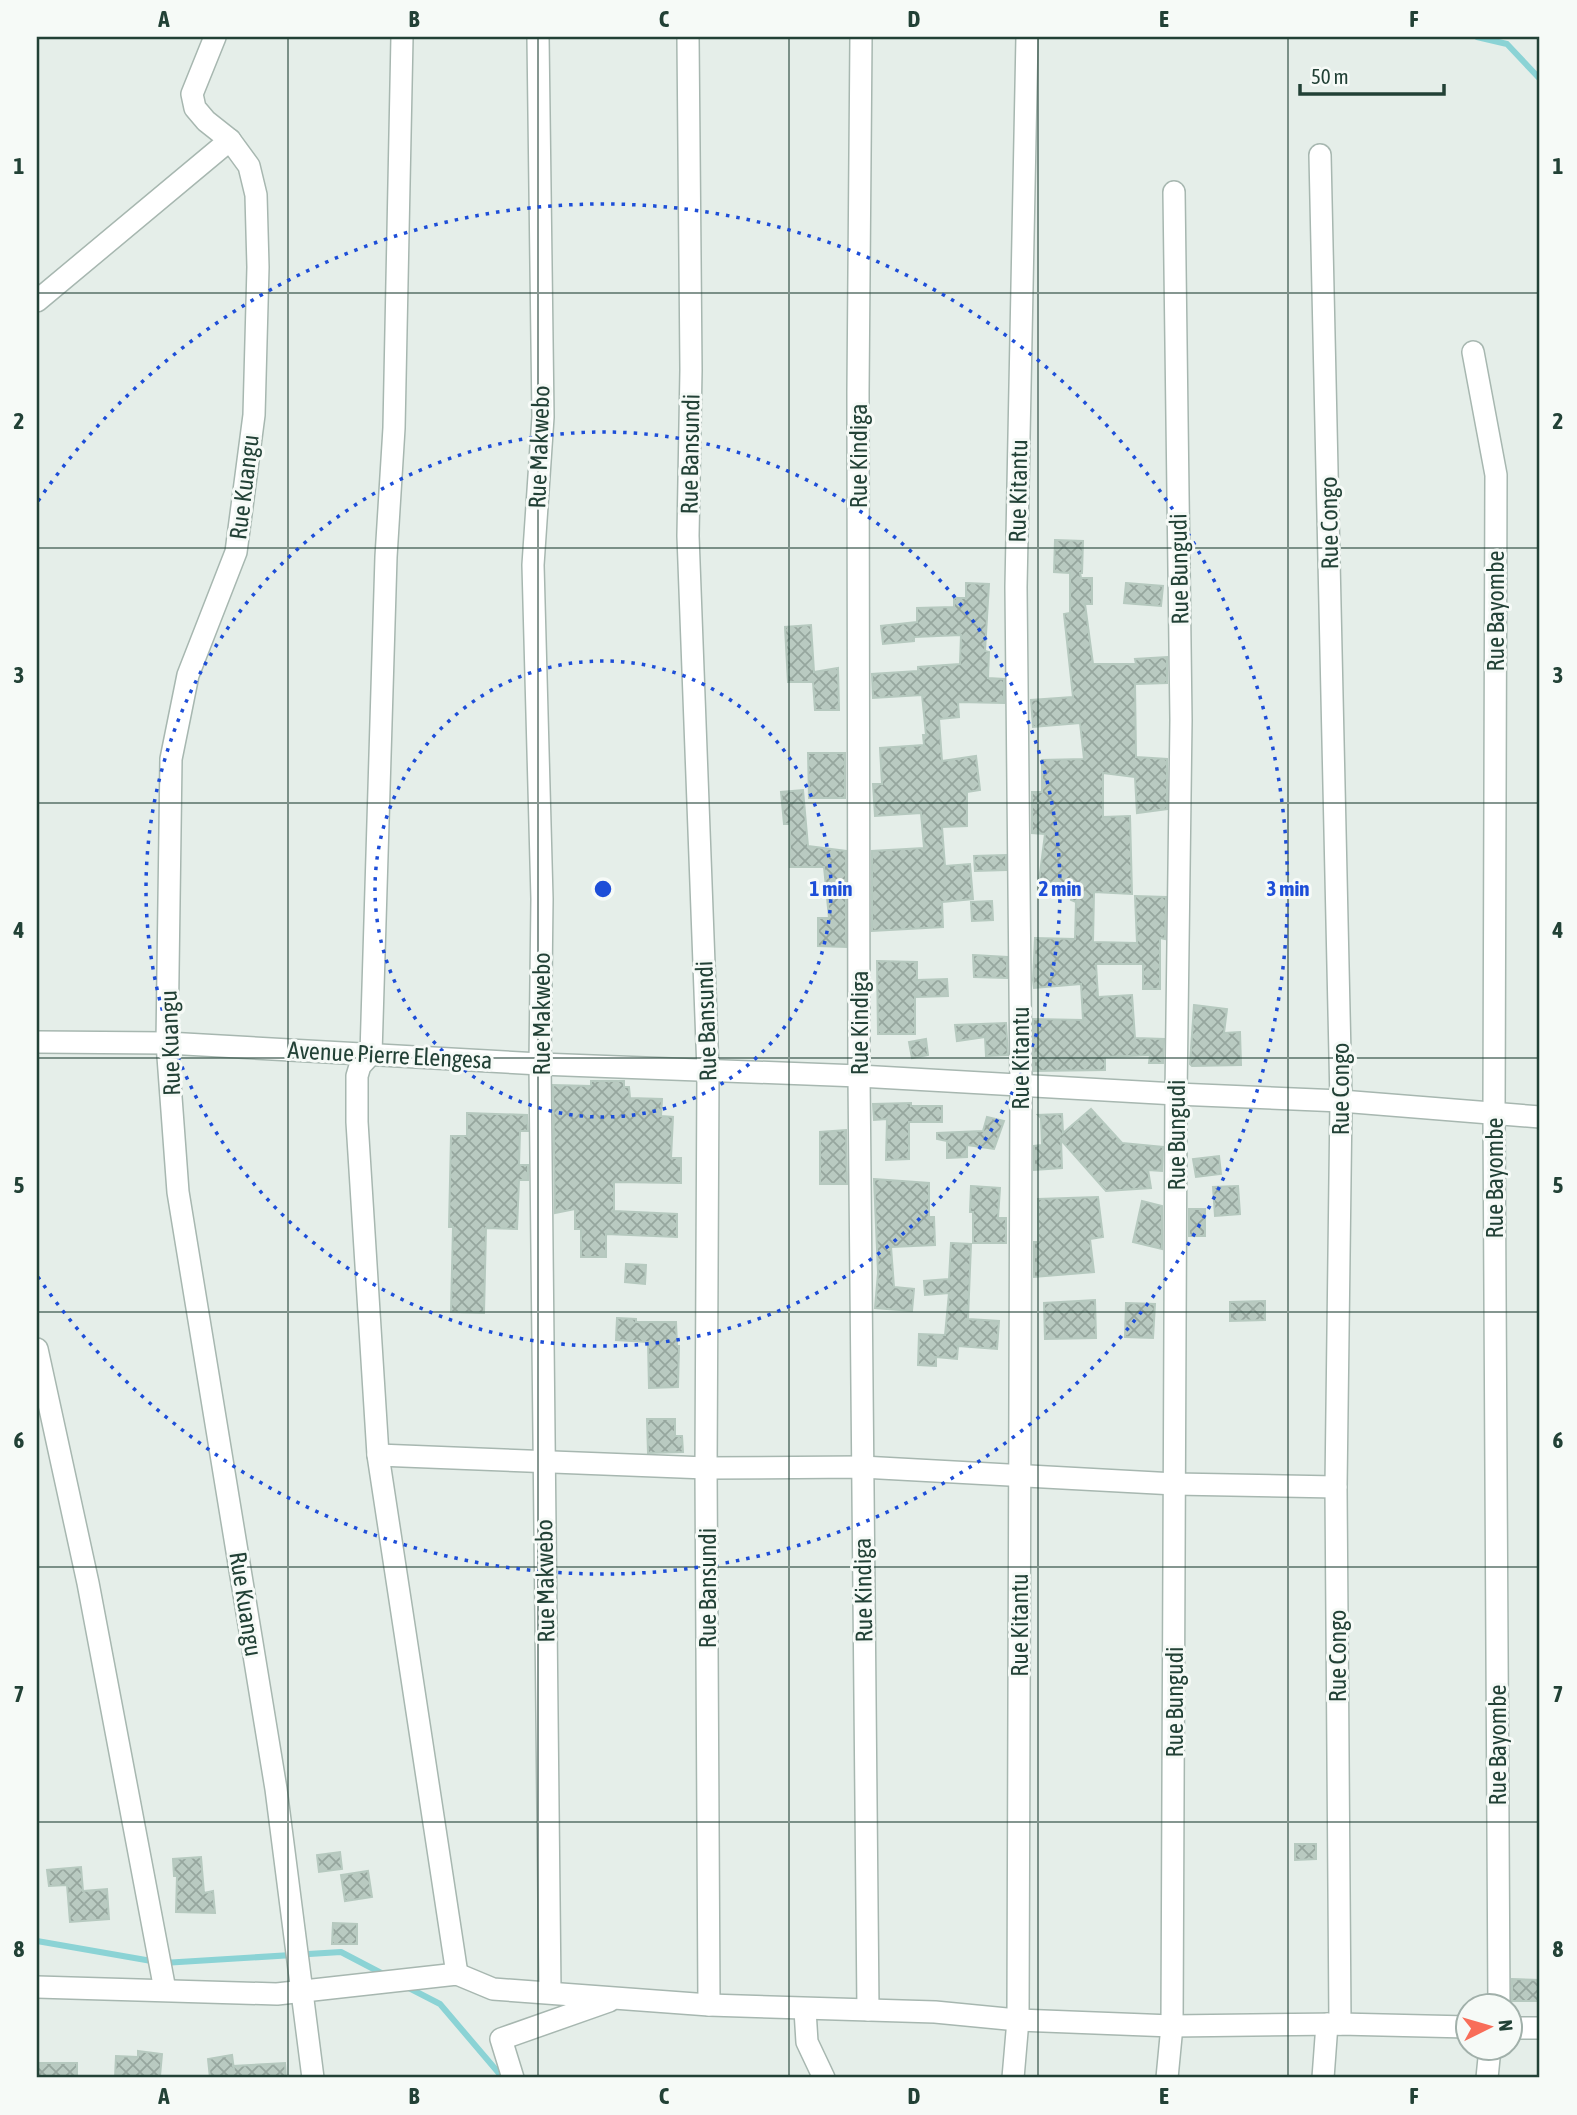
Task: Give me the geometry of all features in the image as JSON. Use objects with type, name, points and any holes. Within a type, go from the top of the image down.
[{"type":"street","name":"Rue Kuangu","points":[[215,37],[192,94],[195,108],[230,141],[249,166],[256,195],[258,267],[254,415],[236,552],[188,675],[172,759],[167,1043],[178,1192],[276,1789],[313,2078]]},
{"type":"street","points":[[402,37],[394,428],[386,557],[371,1054],[360,1066],[357,1099],[379,1455],[457,1974]]},
{"type":"street","name":"Rue Makwebo","points":[[538,37],[543,417],[533,565],[542,899],[540,1064],[550,1992]]},
{"type":"street","name":"Rue Bansundi","points":[[688,37],[691,356],[688,536],[708,1071],[706,1468],[709,2005]]},
{"type":"street","name":"Rue Kindiga","points":[[860,37],[859,1076],[868,2010]]},
{"type":"street","name":"Rue Kitantu","points":[[1013,2078],[1018,2020],[1021,1085],[1016,587],[1027,37]]},
{"type":"street","points":[[37,301],[230,141]]},
{"type":"street","name":"Rue Congo","points":[[1320,155],[1341,1101],[1334,2024],[1323,2078]]},
{"type":"street","name":"Rue Bungudi","points":[[1167,2078],[1172,2026],[1176,1094],[1181,720],[1174,192]]},
{"type":"street","name":"Rue Bayombe","points":[[1473,352],[1496,475],[1494,1114],[1499,1993]]},
{"type":"street","name":"Avenue Pierre Elengesa","points":[[37,1042],[167,1043],[540,1064],[859,1076],[1341,1101],[1540,1117]]},
{"type":"street","points":[[37,1349],[88,1583],[165,1990]]},
{"type":"street","points":[[379,1455],[706,1468],[862,1467],[1175,1484],[1336,1486]]},
{"type":"street","points":[[37,1987],[277,1994],[457,1974],[493,1989],[550,1992],[612,2000],[805,2010],[935,2012],[1018,2020],[1172,2026],[1334,2024],[1454,2027]]},
{"type":"street","points":[[513,2078],[501,2039],[612,2000]]},
{"type":"street","points":[[805,2010],[807,2042],[824,2078]]},
{"type":"building","points":[[1055,540],[1083,541],[1081,578],[1092,578],[1092,604],[1085,604],[1093,664],[1136,664],[1135,659],[1167,657],[1167,683],[1135,684],[1136,757],[1167,759],[1167,809],[1137,813],[1135,777],[1103,773],[1103,817],[1130,816],[1132,894],[1094,892],[1093,942],[1137,943],[1135,896],[1166,897],[1165,939],[1160,938],[1160,989],[1143,989],[1143,964],[1096,964],[1098,997],[1132,995],[1135,1038],[1164,1039],[1163,1063],[1149,1063],[1150,1055],[1105,1057],[1105,1070],[1034,1071],[1033,1019],[1083,1020],[1081,984],[1034,988],[1033,980],[1035,938],[1075,939],[1076,902],[1071,900],[1074,886],[1039,881],[1045,834],[1032,833],[1032,792],[1042,792],[1042,760],[1084,759],[1080,723],[1033,727],[1031,700],[1073,697],[1064,614],[1070,613],[1070,573],[1054,572]]},
{"type":"building","points":[[966,583],[989,584],[985,651],[989,652],[988,678],[1004,679],[1004,703],[958,702],[959,717],[939,719],[942,761],[976,756],[980,790],[967,792],[967,826],[942,827],[945,866],[970,864],[973,899],[942,902],[943,927],[872,931],[872,851],[924,848],[921,813],[875,816],[873,784],[882,784],[880,748],[924,745],[923,735],[926,735],[922,695],[873,698],[872,674],[918,671],[918,667],[960,664],[961,635],[914,637],[914,641],[883,644],[881,626],[917,622],[917,608],[954,607],[954,598],[966,598]]},
{"type":"building","points":[[1126,583],[1163,586],[1161,606],[1124,603]]},
{"type":"building","points":[[811,625],[814,672],[838,668],[839,710],[815,710],[813,682],[788,682],[785,627]]},
{"type":"building","points":[[808,753],[845,753],[845,798],[809,798]]},
{"type":"building","points":[[803,790],[808,846],[846,851],[846,947],[818,946],[818,918],[829,918],[824,867],[790,867],[790,824],[784,824],[781,792]]},
{"type":"building","points":[[1006,855],[1006,870],[975,871],[974,856]]},
{"type":"building","points":[[992,901],[993,920],[972,921],[971,902]]},
{"type":"building","points":[[973,955],[1007,957],[1007,978],[974,977]]},
{"type":"building","points":[[877,961],[917,962],[917,980],[947,979],[948,996],[915,997],[915,1034],[878,1034]]},
{"type":"building","points":[[1194,1005],[1227,1009],[1224,1033],[1240,1032],[1241,1065],[1190,1064]]},
{"type":"building","points":[[1006,1023],[1008,1055],[986,1056],[985,1037],[957,1041],[955,1025]]},
{"type":"building","points":[[926,1039],[928,1055],[912,1058],[909,1042]]},
{"type":"building","points":[[591,1081],[624,1081],[624,1087],[629,1087],[630,1098],[662,1099],[661,1116],[673,1117],[671,1158],[681,1158],[681,1183],[614,1182],[614,1211],[677,1214],[677,1237],[606,1234],[606,1257],[581,1257],[581,1229],[575,1229],[575,1209],[555,1213],[553,1085],[591,1086]]},
{"type":"building","points":[[911,1103],[911,1106],[942,1106],[942,1122],[909,1122],[909,1159],[886,1160],[887,1119],[874,1120],[873,1104]]},
{"type":"building","points":[[1091,1109],[1122,1143],[1163,1147],[1162,1171],[1148,1170],[1151,1188],[1106,1191],[1061,1140],[1062,1168],[1034,1170],[1034,1146],[1042,1145],[1041,1118],[1038,1115],[1062,1114],[1063,1133]]},
{"type":"building","points":[[467,1113],[527,1115],[528,1131],[520,1131],[519,1165],[528,1165],[528,1180],[519,1180],[517,1229],[486,1228],[484,1313],[451,1312],[451,1136],[467,1136]]},
{"type":"building","points":[[987,1117],[1004,1121],[994,1149],[967,1145],[967,1157],[947,1158],[947,1141],[937,1139],[937,1133],[983,1131]]},
{"type":"building","points":[[846,1130],[847,1184],[820,1184],[820,1132]]},
{"type":"building","points":[[1219,1156],[1221,1174],[1196,1177],[1193,1159]]},
{"type":"building","points":[[874,1179],[929,1183],[929,1217],[934,1217],[935,1245],[891,1247],[894,1287],[914,1289],[912,1311],[875,1308],[878,1273]]},
{"type":"building","points":[[971,1186],[1000,1188],[998,1218],[1006,1218],[1006,1243],[973,1243]]},
{"type":"building","points":[[1238,1186],[1240,1214],[1215,1216],[1213,1187]]},
{"type":"building","points":[[1098,1197],[1103,1237],[1090,1239],[1094,1272],[1034,1277],[1034,1242],[1038,1242],[1038,1199]]},
{"type":"building","points":[[1142,1201],[1162,1206],[1162,1249],[1133,1242]]},
{"type":"building","points":[[1189,1209],[1205,1209],[1205,1236],[1189,1236]]},
{"type":"building","points":[[951,1243],[971,1244],[968,1319],[999,1321],[997,1349],[958,1346],[957,1359],[936,1357],[936,1366],[918,1365],[919,1334],[945,1335],[949,1293],[925,1295],[924,1281],[949,1279]]},
{"type":"building","points":[[626,1264],[646,1265],[645,1284],[625,1282]]},
{"type":"building","points":[[1095,1300],[1096,1338],[1045,1339],[1044,1303]]},
{"type":"building","points":[[1265,1301],[1265,1320],[1230,1321],[1230,1302]]},
{"type":"building","points":[[1126,1303],[1155,1304],[1153,1338],[1125,1337]]},
{"type":"building","points":[[617,1318],[636,1319],[636,1322],[676,1322],[679,1346],[678,1387],[649,1388],[648,1342],[616,1340]]},
{"type":"building","points":[[647,1419],[675,1419],[675,1436],[682,1436],[683,1452],[648,1453]]},
{"type":"building","points":[[1295,1844],[1316,1844],[1316,1859],[1295,1860]]},
{"type":"building","points":[[340,1852],[342,1869],[319,1872],[317,1855]]},
{"type":"building","points":[[201,1857],[204,1893],[213,1891],[215,1913],[176,1912],[177,1876],[174,1876],[173,1859]]},
{"type":"building","points":[[81,1867],[83,1891],[107,1889],[109,1919],[70,1922],[67,1885],[49,1886],[47,1870]]},
{"type":"building","points":[[368,1871],[372,1897],[345,1901],[341,1875]]},
{"type":"building","points":[[333,1923],[357,1924],[357,1944],[332,1944]]},
{"type":"building","points":[[1512,1979],[1540,1980],[1540,2001],[1524,2001],[1524,1993],[1512,1993]]},
{"type":"building","points":[[138,2051],[162,2054],[160,2076],[115,2078],[116,2056],[138,2057]]},
{"type":"building","points":[[232,2055],[233,2066],[285,2063],[286,2078],[210,2078],[208,2059]]},
{"type":"building","points":[[37,2063],[77,2063],[77,2078],[37,2078]]},
{"type":"waterway","points":[[1477,37],[1507,44],[1540,79]]},
{"type":"waterway","points":[[37,1941],[163,1963],[341,1952],[385,1975]]},
{"type":"waterway","points":[[407,1987],[440,2004],[503,2078]]}]
